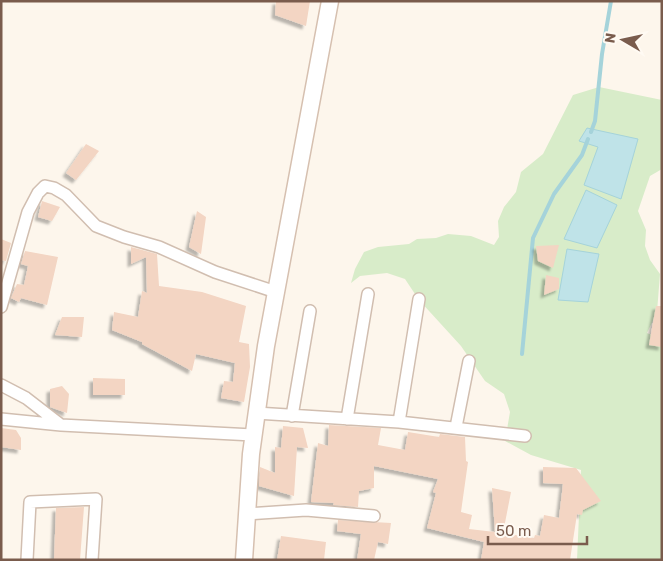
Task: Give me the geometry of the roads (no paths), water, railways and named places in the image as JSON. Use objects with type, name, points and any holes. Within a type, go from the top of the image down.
[{"type":"street","points":[[244,560],[246,514],[256,413],[276,292],[330,1]]},
{"type":"street","points":[[1,307],[28,212],[38,193],[45,186],[66,195],[87,219],[96,226],[124,237],[159,247],[215,272],[276,292]]},
{"type":"street","points":[[347,419],[368,294]]},
{"type":"street","points":[[399,422],[419,299]]},
{"type":"street","points":[[292,416],[310,311]]},
{"type":"street","points":[[456,428],[469,361]]},
{"type":"street","points":[[1,385],[26,398],[61,426]]},
{"type":"street","points":[[256,413],[399,422],[525,436]]},
{"type":"street","points":[[1,419],[61,426],[253,435]]},
{"type":"street","points":[[27,560],[30,502],[96,499],[92,560]]},
{"type":"street","points":[[246,514],[306,510],[374,516]]},
{"type":"water","points":[[587,128],[638,139],[621,199],[584,185],[598,147],[579,141]]},
{"type":"water","points":[[586,190],[617,205],[597,248],[564,239]]},
{"type":"water","points":[[567,249],[599,254],[588,302],[558,300]]},
{"type":"waterway","points":[[591,132],[595,121],[602,54],[611,1]]},
{"type":"waterway","points":[[522,354],[533,238],[554,194],[582,155],[588,139]]}]
